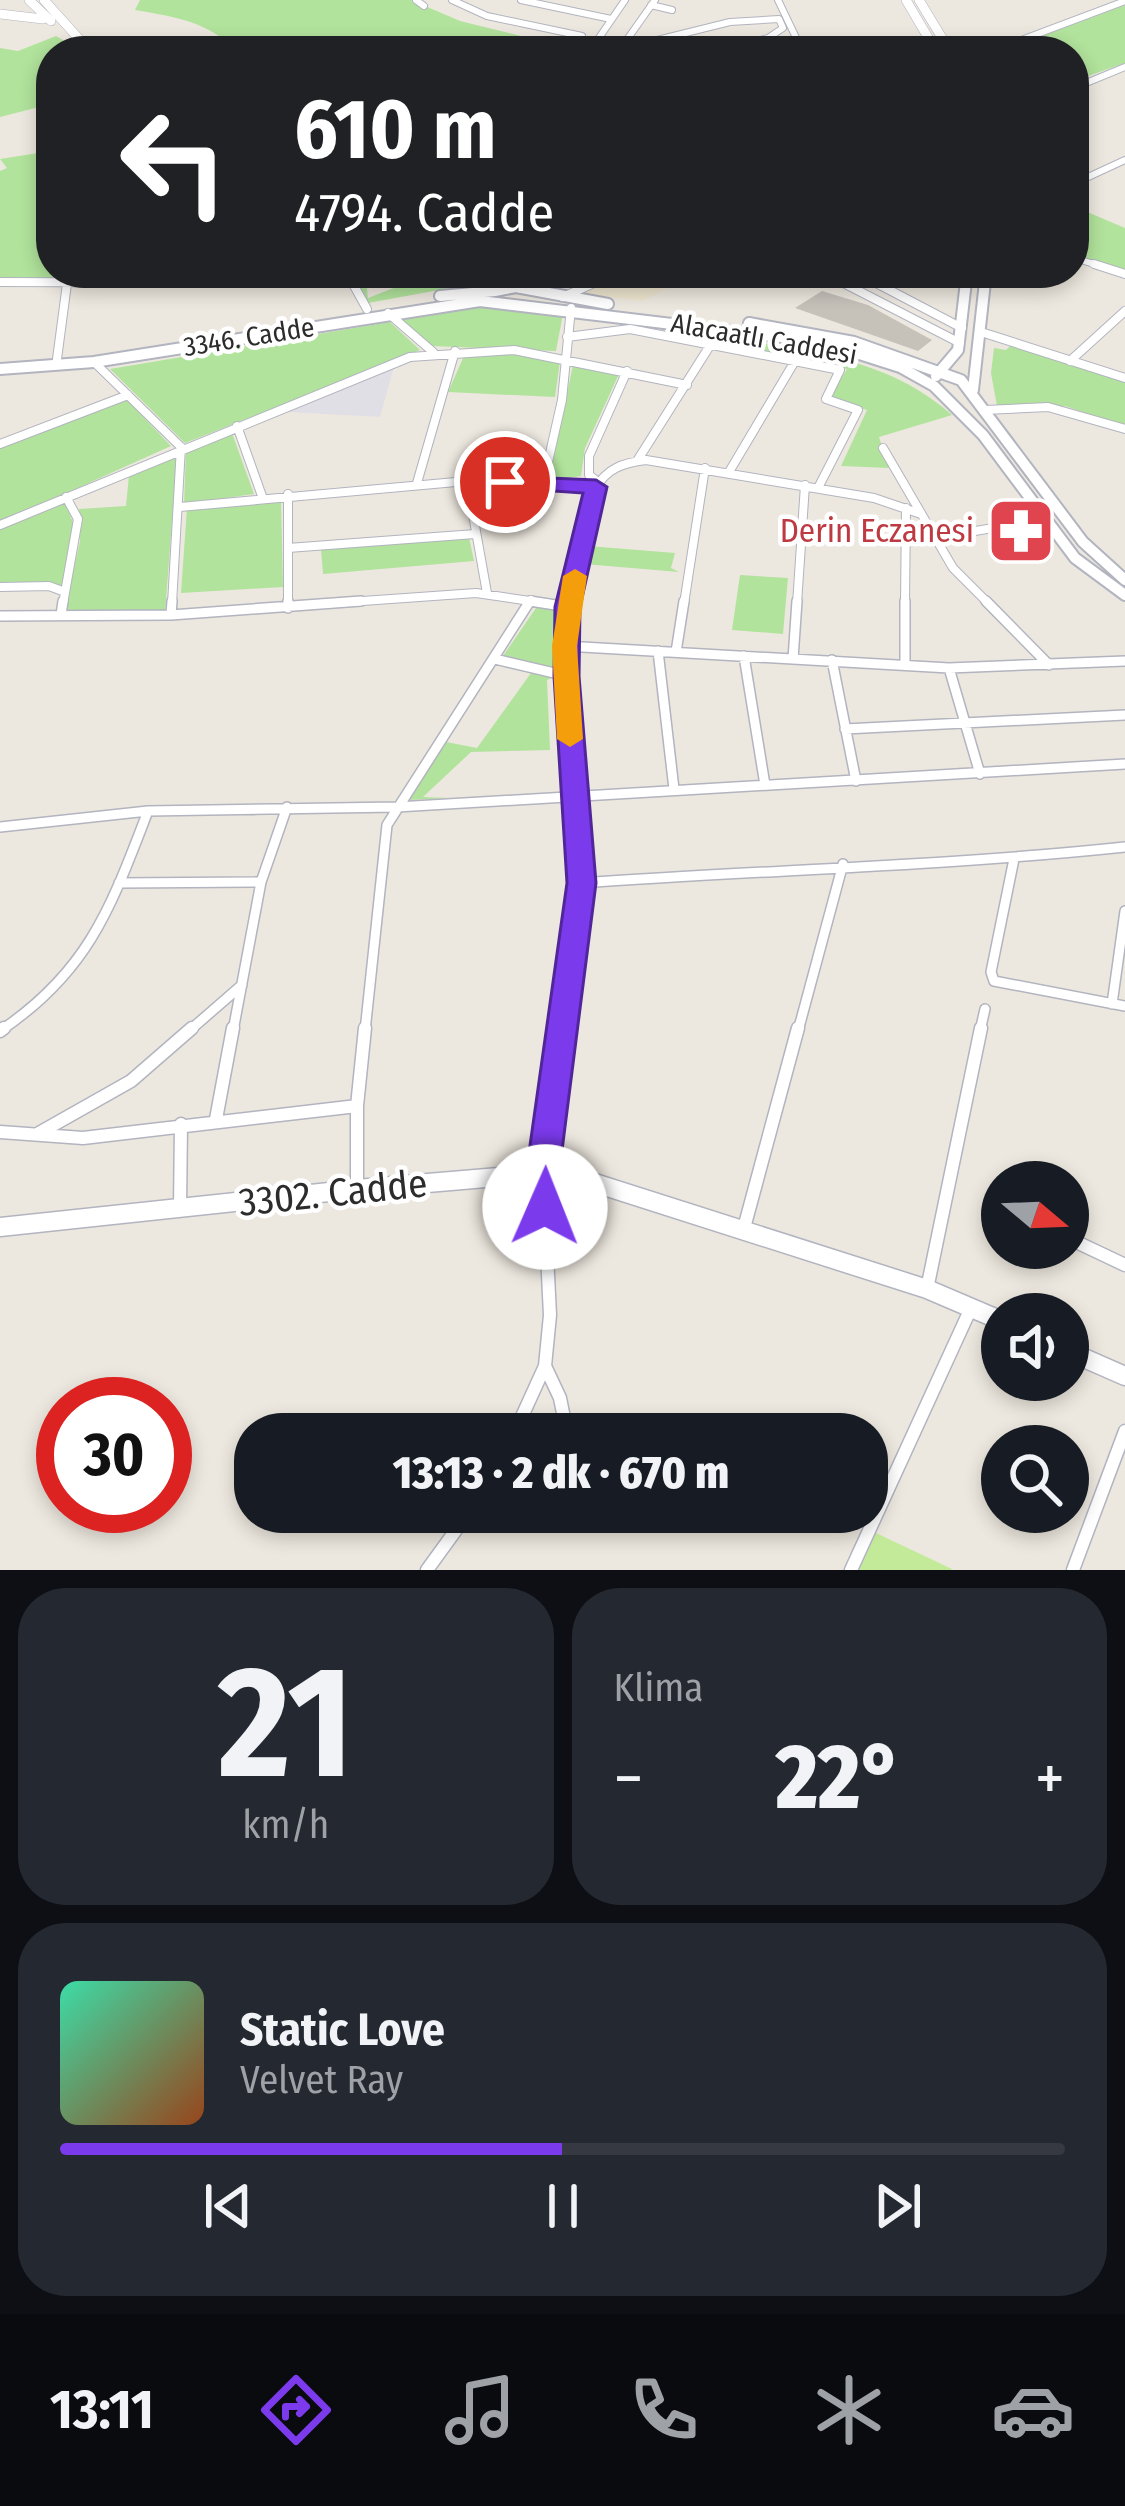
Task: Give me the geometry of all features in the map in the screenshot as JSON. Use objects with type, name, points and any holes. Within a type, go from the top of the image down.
[{"type":"main road","points":[[0,11],[13,0]]},
{"type":"main road","points":[[906,0],[927,36]]},
{"type":"main road","points":[[919,0],[941,36]]},
{"type":"main road","points":[[0,11],[45,4],[74,36]]},
{"type":"main road","points":[[31,5],[72,36]]},
{"type":"main road","points":[[0,11],[50,21]]},
{"type":"main road","points":[[495,288],[498,294],[522,294],[519,288]]},
{"type":"main road","points":[[929,384],[960,343],[966,288]]},
{"type":"main road","points":[[948,397],[973,390],[985,288]]},
{"type":"main road","name":"3346. Cadde","points":[[0,365],[498,294]]},
{"type":"main road","name":"3346. Cadde","points":[[0,365],[94,362],[498,294]]},
{"type":"main road","name":"Alacaatlı Caddesi","points":[[522,294],[827,336],[942,372],[973,390],[1083,542],[1125,580]]},
{"type":"main road","name":"Alacaatlı Caddesi","points":[[522,294],[571,308],[838,348],[929,384],[980,432],[1040,520],[1103,583],[1125,595]]},
{"type":"main road","points":[[1103,583],[1125,608]]},
{"type":"main road","name":"3302. Cadde","points":[[0,1227],[543,1174],[610,1184],[927,1289],[981,1312]]},
{"type":"main road","points":[[1089,1360],[1125,1376]]},
{"type":"street","points":[[416,0],[424,6]]},
{"type":"street","points":[[452,0],[487,16],[583,36]]},
{"type":"street","points":[[521,0],[611,19]]},
{"type":"street","points":[[600,36],[625,0]]},
{"type":"street","points":[[778,0],[793,36]]},
{"type":"street","points":[[1092,0],[1103,10]]},
{"type":"street","points":[[1033,36],[1125,1]]},
{"type":"street","points":[[630,36],[653,3],[672,10]]},
{"type":"street","points":[[563,32],[585,15]]},
{"type":"street","points":[[675,36],[730,22],[779,19],[783,28],[771,36]]},
{"type":"street","points":[[1089,82],[1125,67]]},
{"type":"street","points":[[1089,177],[1125,160]]},
{"type":"street","points":[[1089,263],[1125,274]]},
{"type":"street","points":[[0,282],[36,279]]},
{"type":"street","points":[[57,359],[66,288]]},
{"type":"street","points":[[356,288],[368,309]]},
{"type":"street","points":[[563,297],[583,288]]},
{"type":"street","points":[[853,288],[960,343]]},
{"type":"street","points":[[886,288],[962,328]]},
{"type":"street","points":[[543,484],[568,357],[571,308]]},
{"type":"street","points":[[1070,361],[1125,311]]},
{"type":"street","points":[[388,313],[433,352]]},
{"type":"street","points":[[567,337],[630,328],[841,371],[826,400],[858,409],[818,488]]},
{"type":"street","points":[[637,460],[687,385],[716,328]]},
{"type":"street","points":[[981,332],[1125,378]]},
{"type":"street","points":[[418,483],[455,351]]},
{"type":"street","points":[[0,525],[181,446],[394,362],[433,352],[568,357],[687,385]]},
{"type":"street","points":[[729,472],[795,361]]},
{"type":"street","points":[[94,362],[181,446],[171,615]]},
{"type":"street","points":[[597,484],[587,469],[590,456],[627,371]]},
{"type":"street","points":[[0,444],[128,395]]},
{"type":"street","points":[[986,410],[1048,406],[1125,429]]},
{"type":"street","points":[[237,426],[262,496]]},
{"type":"street","points":[[884,448],[953,568],[1049,665]]},
{"type":"street","points":[[524,1413],[545,1366],[550,1315],[543,1174],[582,883],[566,676],[568,607],[597,484],[606,472],[637,460],[805,485],[921,514]]},
{"type":"street","points":[[676,652],[705,468]]},
{"type":"street","points":[[467,481],[488,593]]},
{"type":"street","points":[[180,507],[418,483],[597,484]]},
{"type":"street","points":[[793,659],[805,485]]},
{"type":"street","points":[[288,494],[288,608]]},
{"type":"street","points":[[61,615],[78,519],[66,497]]},
{"type":"street","points":[[904,665],[906,508]]},
{"type":"street","points":[[934,538],[1040,520]]},
{"type":"street","points":[[288,548],[475,534]]},
{"type":"street","points":[[0,586],[49,586],[65,592]]},
{"type":"street","points":[[0,616],[171,615],[488,593],[568,607]]},
{"type":"street","points":[[357,1189],[357,1106],[387,825],[532,600]]},
{"type":"street","points":[[565,646],[949,668],[1125,661]]},
{"type":"street","points":[[658,652],[674,789]]},
{"type":"street","points":[[744,656],[765,785]]},
{"type":"street","points":[[495,658],[566,676]]},
{"type":"street","points":[[832,660],[856,782]]},
{"type":"street","points":[[949,668],[980,774]]},
{"type":"street","points":[[845,729],[1125,715]]},
{"type":"street","points":[[0,827],[148,811],[397,807],[1125,764]]},
{"type":"street","points":[[216,1119],[261,882],[287,807]]},
{"type":"street","points":[[0,1031],[43,1005],[74,975],[98,937],[148,811]]},
{"type":"street","points":[[582,883],[844,864],[1014,860],[1125,847]]},
{"type":"street","points":[[1014,860],[991,972],[994,981],[1119,1005],[1124,918]]},
{"type":"street","points":[[744,1228],[844,864]]},
{"type":"street","points":[[119,883],[261,882]]},
{"type":"street","points":[[36,1134],[131,1082],[242,985]]},
{"type":"street","points":[[927,1289],[985,1009]]},
{"type":"street","points":[[0,1132],[83,1138],[357,1106]]},
{"type":"street","points":[[180,1209],[181,1124]]},
{"type":"street","points":[[1089,1248],[1125,1265]]},
{"type":"street","points":[[851,1570],[970,1307]]},
{"type":"street","points":[[545,1366],[563,1413]]},
{"type":"street","points":[[1073,1570],[1125,1431]]},
{"type":"street","points":[[428,1570],[454,1533]]},
{"type":"shaded area","points":[[585,288],[667,288],[643,301],[573,293]]},
{"type":"shaded area","points":[[394,367],[380,417],[287,412]]},
{"type":"green space","points":[[140,0],[411,0],[460,21],[521,36],[219,36],[178,18],[135,10]]},
{"type":"green space","points":[[1125,5],[1125,63],[1089,76],[1089,36],[1043,36]]},
{"type":"green space","points":[[36,44],[36,108],[0,117],[0,48],[18,51]]},
{"type":"green space","points":[[36,153],[36,279],[0,281],[0,171],[7,168],[0,159]]},
{"type":"green space","points":[[1089,213],[1125,228],[1125,270],[1089,259]]},
{"type":"green space","points":[[360,288],[367,288],[368,298],[394,288],[450,288],[368,303]]},
{"type":"green space","points":[[478,307],[563,314],[556,351],[431,346],[400,319]]},
{"type":"green space","points":[[390,322],[420,350],[185,443],[110,369]]},
{"type":"green space","points":[[729,337],[875,369],[928,396],[952,415],[879,437],[889,468],[841,466],[867,410],[828,399],[847,369],[732,346]]},
{"type":"green space","points":[[1011,345],[1125,381],[1125,426],[1065,406],[997,406],[991,373],[994,348],[1006,350]]},
{"type":"green space","points":[[516,353],[560,361],[555,397],[448,392],[464,356]]},
{"type":"green space","points":[[573,365],[619,374],[585,448],[581,476],[549,481]]},
{"type":"green space","points":[[126,399],[171,446],[0,523],[0,448]]},
{"type":"green space","points":[[232,433],[254,494],[184,504],[186,450]]},
{"type":"green space","points":[[177,455],[165,613],[64,614],[80,541],[79,509],[126,506],[129,475]]},
{"type":"green space","points":[[281,500],[283,587],[181,593],[187,508]]},
{"type":"green space","points":[[65,503],[74,525],[63,587],[0,584],[0,530]]},
{"type":"green space","points":[[469,537],[474,561],[323,574],[321,549]]},
{"type":"green space","points":[[588,546],[675,553],[671,568],[679,572],[584,564]]},
{"type":"green space","points":[[740,575],[788,578],[783,634],[732,630]]},
{"type":"green space","points":[[538,605],[556,610],[554,670],[503,656]]},
{"type":"green space","points":[[531,673],[556,676],[547,680],[550,750],[471,752],[423,797],[450,798],[407,800],[446,742],[477,748]]},
{"type":"green space","points":[[876,1533],[952,1569],[951,1570],[859,1570]]},
{"type":"building","points":[[822,291],[868,305],[932,340],[918,351],[795,308]]},
{"type":"slow traffic","points":[[570,739],[565,646],[575,576]]},
{"type":"place","name":"Derin Eczanesi","points":[[1021,531]]},
{"type":"route","points":[[505,482],[596,487],[568,607],[565,646],[582,883],[543,1174],[545,1207]]}]
